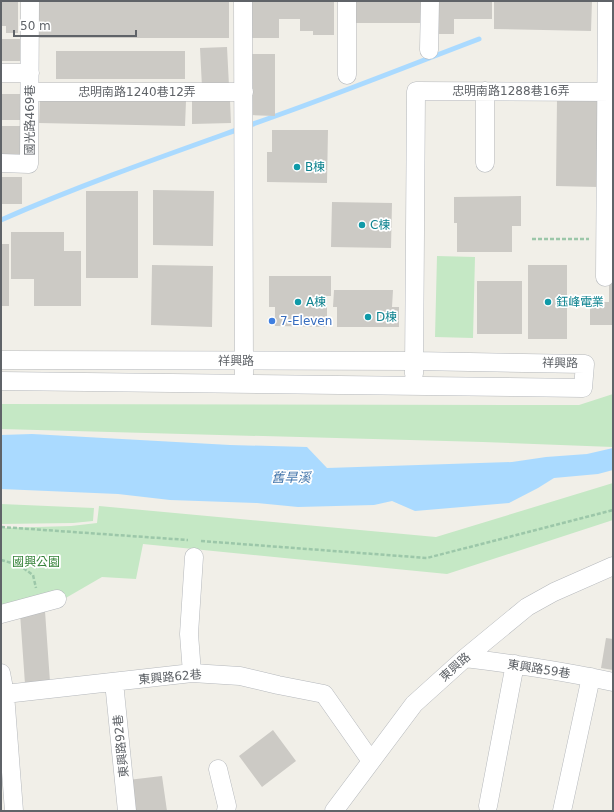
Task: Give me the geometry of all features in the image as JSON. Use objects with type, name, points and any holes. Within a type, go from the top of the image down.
[{"type":"street","name":"國光路469巷","points":[[1,163],[29,164],[30,1]]},
{"type":"street","points":[[243,1],[244,384]]},
{"type":"street","points":[[347,1],[347,75]]},
{"type":"street","points":[[429,50],[430,1]]},
{"type":"street","points":[[605,276],[605,207],[609,92],[607,1]]},
{"type":"street","points":[[1,73],[30,73]]},
{"type":"street","name":"忠明南路1288巷16弄","points":[[414,361],[416,91],[609,92]]},
{"type":"street","points":[[485,163],[486,91]]},
{"type":"street","name":"忠明南路1240巷12弄","points":[[30,92],[244,92]]},
{"type":"street","name":"祥興路","points":[[1,360],[414,361],[585,364],[583,388],[1,381]]},
{"type":"street","points":[[414,361],[414,386]]},
{"type":"street","points":[[192,673],[189,634],[194,546]]},
{"type":"street","name":"東興路","points":[[334,811],[414,704],[465,658],[527,607],[554,592],[613,566]]},
{"type":"street","points":[[1,614],[57,599]]},
{"type":"street","name":"東興路59巷","points":[[465,658],[515,664],[613,682]]},
{"type":"street","points":[[488,806],[515,664]]},
{"type":"street","points":[[1,673],[5,694],[14,811]]},
{"type":"street","name":"東興路62巷","points":[[5,694],[192,673],[240,676],[324,694],[371,761]]},
{"type":"street","points":[[562,811],[591,677]]},
{"type":"street","name":"東興路92巷","points":[[114,682],[127,811]]},
{"type":"street","points":[[218,769],[227,806],[226,811]]},
{"type":"path","points":[[532,239],[605,240]]},
{"type":"path","points":[[1,527],[194,546],[427,558],[613,510]]},
{"type":"path","points":[[1,560],[19,565],[33,575],[38,596],[36,604]]},
{"type":"green space","points":[[437,256],[475,257],[473,338],[435,337]]},
{"type":"green space","points":[[613,394],[613,447],[1,429],[1,404],[579,405]]},
{"type":"green space","name":"國興公園","points":[[613,483],[613,520],[447,574],[143,544],[136,579],[102,577],[64,599],[1,607],[1,528],[71,526],[97,523],[99,506],[436,537]]},
{"type":"green space","points":[[1,504],[94,508],[93,521],[73,523],[1,524]]},
{"type":"water","name":"舊旱溪","points":[[32,434],[230,445],[307,447],[327,468],[512,462],[546,457],[587,454],[613,448],[613,470],[598,474],[554,478],[509,503],[415,511],[392,501],[374,505],[298,507],[257,503],[170,500],[118,494],[1,489],[1,435]]},
{"type":"building","points":[[1,1],[18,1],[18,33],[6,33],[6,26],[1,26]]},
{"type":"building","points":[[38,1],[229,1],[229,38],[38,38]]},
{"type":"building","points":[[252,1],[334,1],[334,35],[313,35],[313,31],[300,31],[300,19],[279,19],[279,38],[252,38]]},
{"type":"building","points":[[349,1],[422,1],[422,23],[349,23]]},
{"type":"building","points":[[434,1],[492,1],[492,19],[454,19],[454,34],[433,34]]},
{"type":"building","points":[[494,1],[592,1],[591,31],[494,29]]},
{"type":"building","points":[[1,39],[20,39],[20,61],[1,61]]},
{"type":"building","points":[[227,47],[229,86],[202,87],[200,48]]},
{"type":"building","points":[[56,51],[185,51],[185,79],[56,79]]},
{"type":"building","points":[[252,54],[275,54],[275,116],[251,115]]},
{"type":"building","points":[[1,94],[24,94],[24,120],[1,120]]},
{"type":"building","points":[[40,98],[186,101],[185,126],[39,123]]},
{"type":"building","points":[[557,99],[599,100],[598,187],[556,186]]},
{"type":"building","points":[[230,100],[231,123],[192,124],[192,101]]},
{"type":"building","points":[[1,126],[23,126],[23,154],[1,154]]},
{"type":"building","name":"B棟","points":[[272,130],[328,130],[327,183],[267,182],[267,152],[272,152]]},
{"type":"building","points":[[1,177],[22,177],[22,204],[1,204]]},
{"type":"building","points":[[153,190],[214,191],[213,246],[153,245]]},
{"type":"building","points":[[86,191],[138,191],[138,278],[86,278]]},
{"type":"building","points":[[521,196],[521,226],[512,226],[512,252],[457,252],[457,223],[454,223],[454,197]]},
{"type":"building","name":"C棟","points":[[332,202],[392,203],[391,248],[331,247]]},
{"type":"building","points":[[11,232],[64,232],[64,251],[81,251],[81,306],[34,306],[34,279],[11,279]]},
{"type":"building","points":[[1,244],[9,244],[9,306],[1,306]]},
{"type":"building","points":[[152,265],[213,266],[212,327],[151,325]]},
{"type":"building","name":"鈺峰電業","points":[[528,265],[567,265],[567,339],[528,339]]},
{"type":"building","points":[[609,274],[613,274],[613,325],[590,325],[590,302],[609,302]]},
{"type":"building","name":"A棟","points":[[269,276],[331,276],[331,296],[327,296],[327,327],[275,326],[275,307],[269,307]]},
{"type":"building","points":[[477,281],[522,281],[522,334],[477,334]]},
{"type":"building","name":"D棟","points":[[334,290],[393,290],[392,307],[399,307],[399,327],[337,327],[337,307],[333,307]]},
{"type":"building","points":[[45,611],[50,682],[25,684],[20,613]]},
{"type":"building","points":[[606,638],[613,639],[613,670],[601,668]]},
{"type":"building","points":[[273,730],[296,761],[262,787],[239,756]]},
{"type":"building","points":[[162,776],[167,811],[132,811],[128,780]]},
{"type":"waterway","points":[[1,220],[105,178],[306,105],[479,39]]},
{"type":"place","name":"B棟","points":[[297,167]]},
{"type":"place","name":"C棟","points":[[362,225]]},
{"type":"place","name":"A棟","points":[[298,302]]},
{"type":"place","name":"鈺峰電業","points":[[548,302]]},
{"type":"place","name":"D棟","points":[[368,317]]},
{"type":"place","name":"7-Eleven","points":[[272,321]]}]
